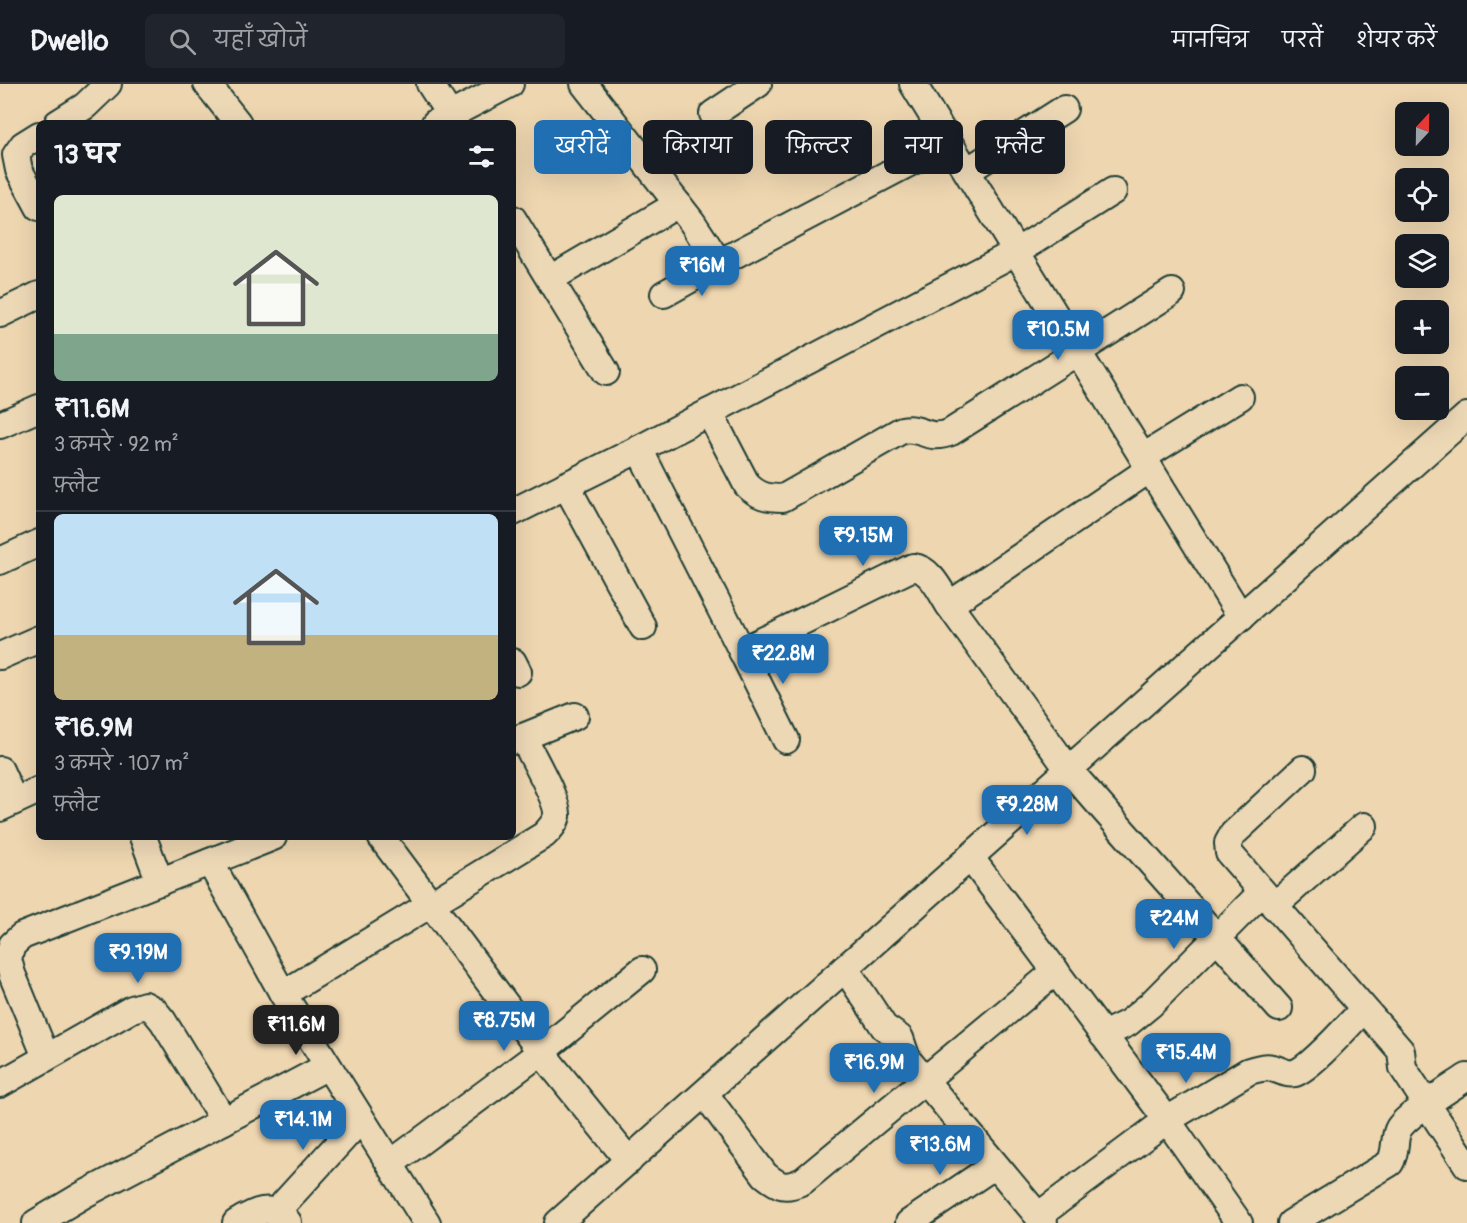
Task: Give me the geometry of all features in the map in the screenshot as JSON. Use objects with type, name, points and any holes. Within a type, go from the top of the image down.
[{"type":"street","points":[[70,120],[90,115],[108,84]]},
{"type":"street","points":[[207,84],[236,120]]},
{"type":"street","points":[[430,84],[447,120],[510,84]]},
{"type":"street","points":[[584,84],[678,204],[719,263]]},
{"type":"street","points":[[713,114],[758,84]]},
{"type":"street","points":[[913,84],[935,120]]},
{"type":"street","points":[[967,171],[1064,109]]},
{"type":"street","points":[[36,137],[8,152],[36,201]]},
{"type":"street","points":[[963,165],[1241,617]]},
{"type":"street","points":[[664,294],[888,174]]},
{"type":"street","points":[[516,510],[639,449],[1016,252],[1113,191]]},
{"type":"street","points":[[550,279],[678,204]]},
{"type":"street","points":[[516,224],[606,372]]},
{"type":"street","points":[[709,412],[747,484],[756,494],[769,498],[783,498],[902,430],[910,428],[929,435],[940,436],[951,432],[1172,292]]},
{"type":"street","points":[[0,314],[36,296]]},
{"type":"street","points":[[949,605],[1240,397]]},
{"type":"street","points":[[0,425],[36,409]]},
{"type":"street","points":[[558,1223],[1467,416]]},
{"type":"street","points":[[639,449],[786,740]]},
{"type":"street","points":[[566,485],[643,627]]},
{"type":"street","points":[[0,561],[36,544]]},
{"type":"street","points":[[742,651],[913,567],[921,568],[929,575],[1068,770],[1279,1008]]},
{"type":"street","points":[[0,656],[36,640]]},
{"type":"street","points":[[282,994],[544,835],[555,824],[557,813],[553,799],[518,739],[575,716]]},
{"type":"street","points":[[1303,769],[1233,834],[1228,843],[1229,853],[1401,1051],[1403,1068],[1467,1165]]},
{"type":"street","points":[[0,770],[7,804],[36,791]]},
{"type":"street","points":[[1103,1035],[1128,1023],[1150,1005],[1216,937],[1364,826]]},
{"type":"street","points":[[144,840],[160,882]]},
{"type":"street","points":[[46,1057],[8,989],[8,959],[12,945],[22,936],[265,840]]},
{"type":"street","points":[[383,840],[541,1052],[629,1161]]},
{"type":"street","points":[[970,857],[1167,1120],[1239,1223]]},
{"type":"street","points":[[210,862],[282,994],[427,1223]]},
{"type":"street","points":[[845,968],[884,1027],[900,1038],[907,1059],[1041,1219],[1167,1120],[1249,1071],[1262,1067],[1273,1068],[1284,1073],[1296,1072],[1308,1064],[1364,1009]]},
{"type":"street","points":[[390,1164],[541,1052],[642,970]]},
{"type":"street","points":[[705,1094],[765,1175],[777,1185],[789,1187],[803,1181],[1056,971]]},
{"type":"street","points":[[0,1084],[132,1009],[145,1005],[163,1021],[224,1121]]},
{"type":"street","points":[[36,1223],[84,1195],[328,1066]]},
{"type":"street","points":[[1291,1223],[1382,1168],[1395,1154],[1398,1129],[1467,1077]]},
{"type":"street","points":[[236,1223],[254,1212],[264,1210],[282,1217],[362,1119]]},
{"type":"street","points":[[909,1223],[995,1165]]}]
